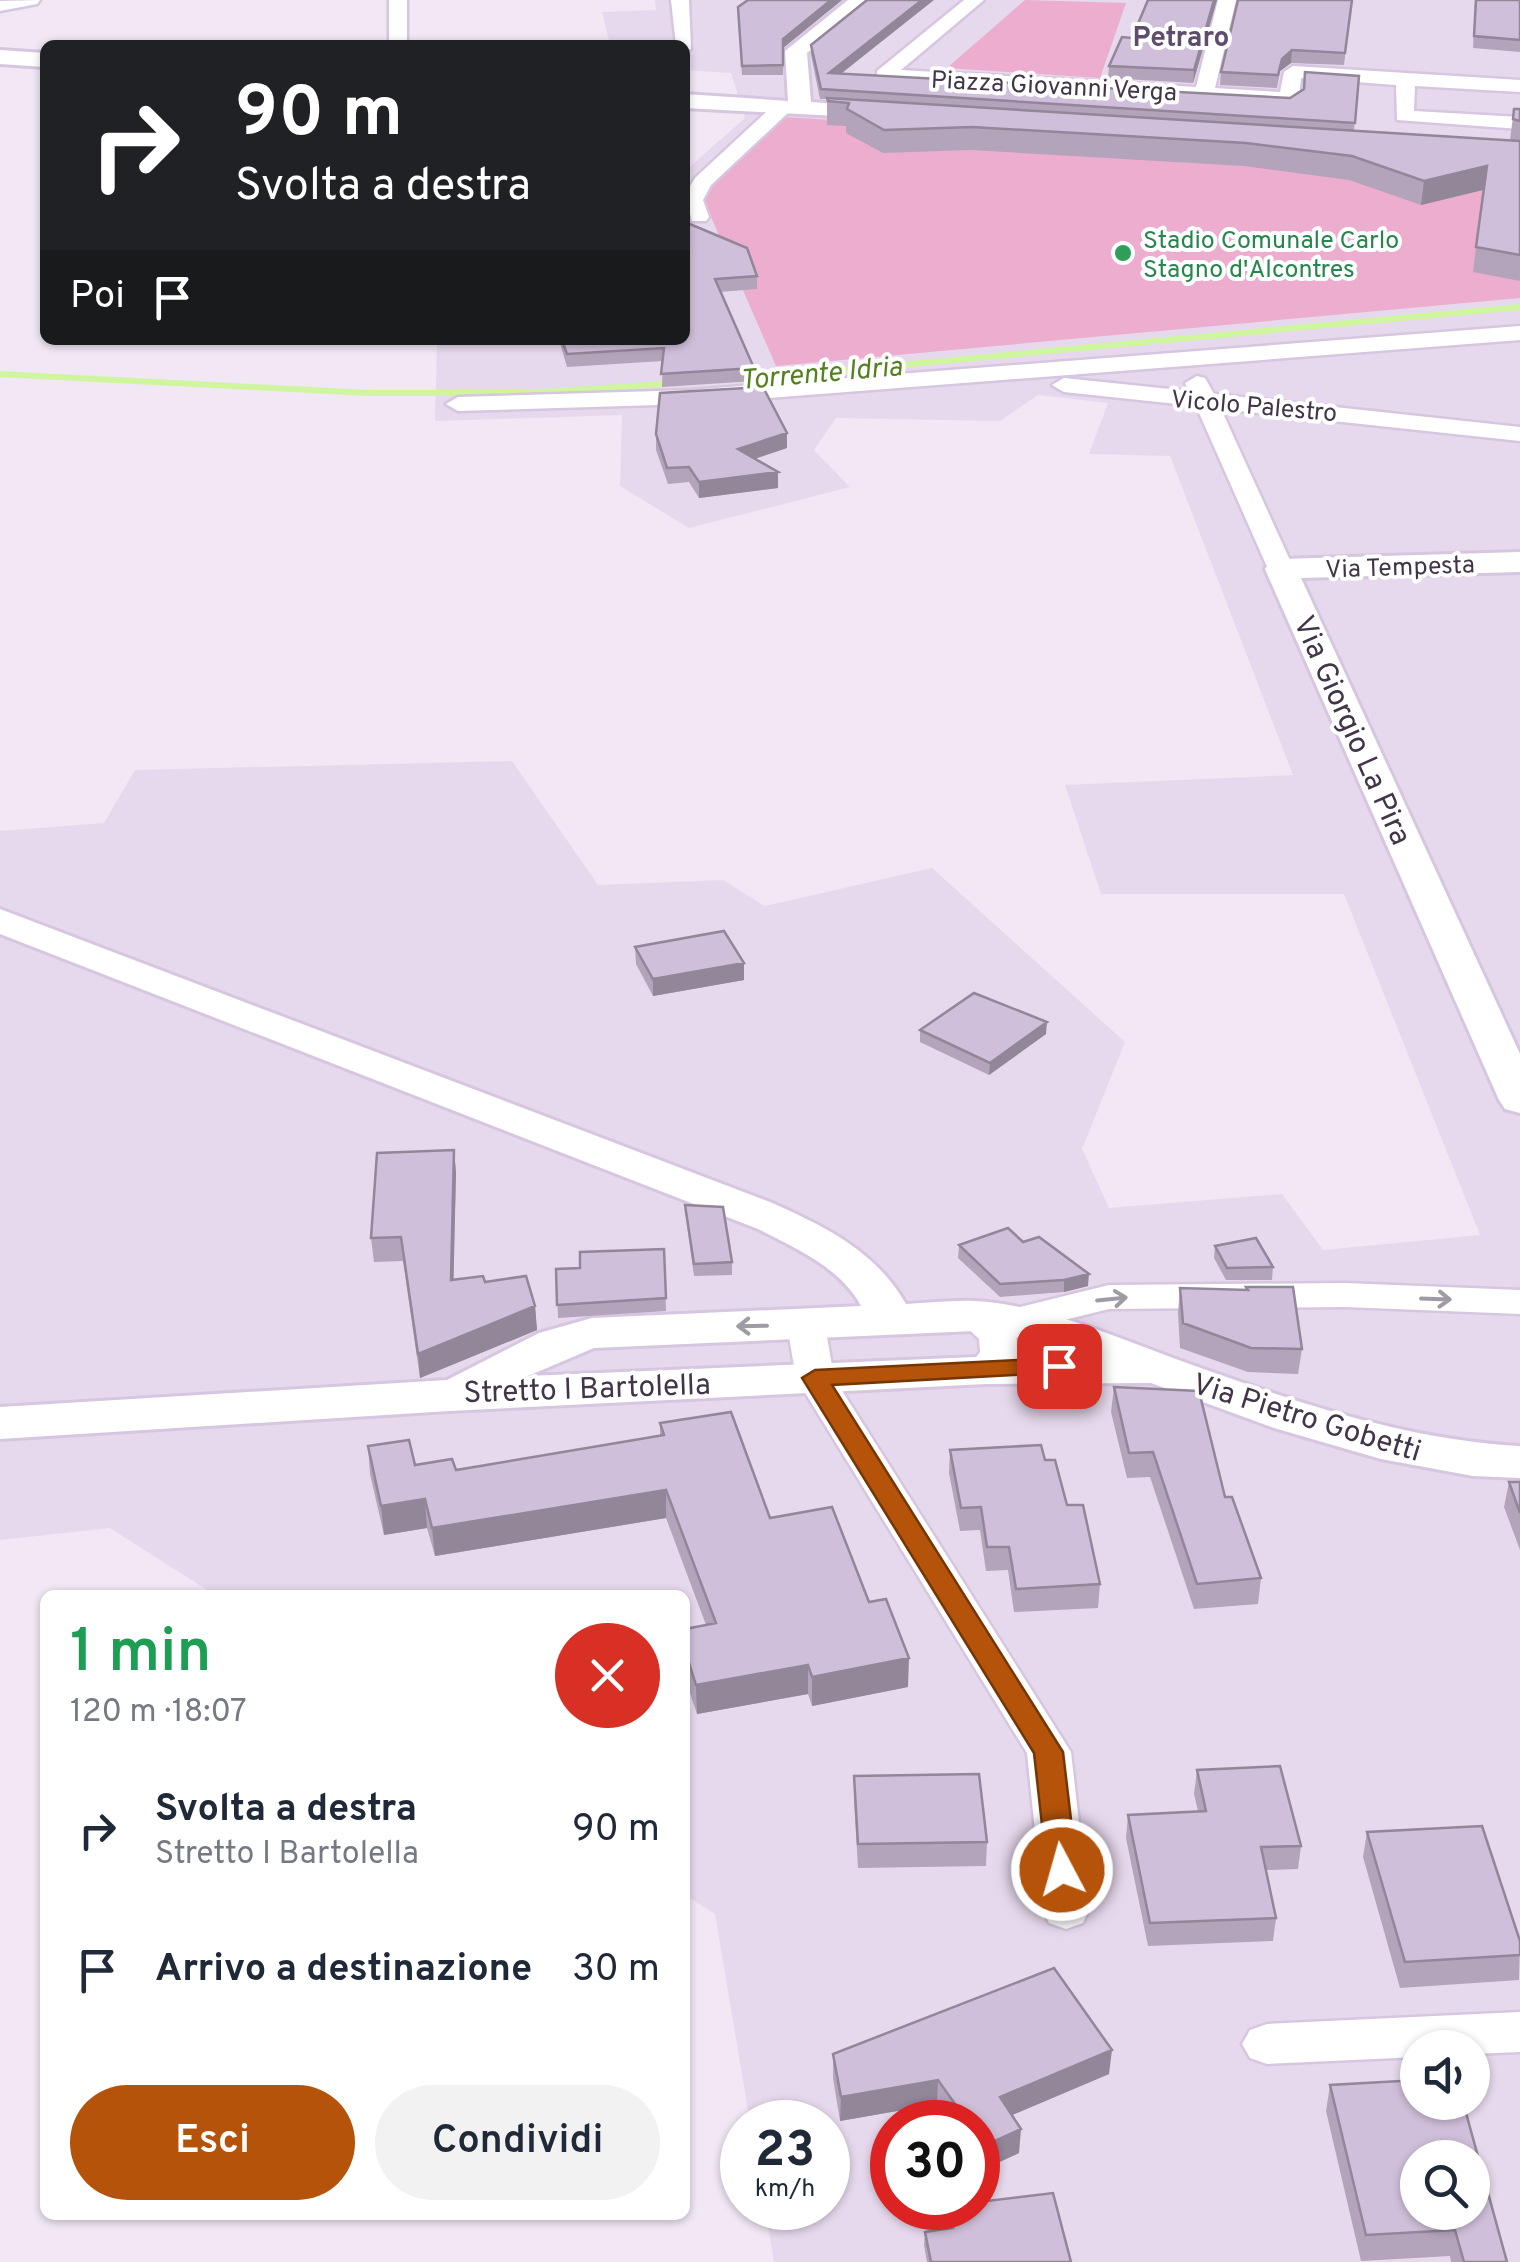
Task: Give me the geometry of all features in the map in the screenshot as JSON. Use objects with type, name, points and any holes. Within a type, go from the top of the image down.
[{"type":"street","points":[[0,6],[32,0]]},
{"type":"street","points":[[398,0],[398,40]]},
{"type":"street","points":[[680,0],[684,40]]},
{"type":"street","points":[[699,217],[692,200],[702,182],[791,108],[796,51],[861,0]]},
{"type":"street","name":"Piazza Giovanni Verga","points":[[884,75],[974,0]]},
{"type":"street","points":[[1204,94],[1227,0]]},
{"type":"street","points":[[0,58],[40,60]]},
{"type":"street","points":[[1284,126],[1293,72],[1520,86]]},
{"type":"street","points":[[881,114],[884,75]]},
{"type":"street","name":"Piazza Giovanni Verga","points":[[884,75],[1289,98]]},
{"type":"street","points":[[1406,80],[1404,116],[1520,123]]},
{"type":"street","points":[[690,101],[920,116]]},
{"type":"street","points":[[458,404],[692,397],[1520,333]]},
{"type":"street","name":"Via Giorgio La Pira","points":[[1186,360],[1520,1100]]},
{"type":"street","name":"Vicolo Palestro","points":[[989,376],[1520,434]]},
{"type":"street","name":"Via Tempesta","points":[[1280,570],[1520,562]]},
{"type":"street","points":[[0,921],[653,1169],[754,1212],[858,1270],[874,1287],[890,1318]]},
{"type":"street","name":"Stretto I Bartolella","points":[[448,1395],[555,1344],[592,1334],[890,1318],[996,1318],[1109,1297],[1345,1296],[1520,1302]]},
{"type":"street","points":[[986,1369],[998,1354],[996,1318]]},
{"type":"street","name":"Stretto I Bartolella","points":[[996,1318],[1056,1330],[1156,1368]]},
{"type":"street","points":[[806,1325],[815,1378],[1049,1752],[1066,1910]]},
{"type":"street","name":"Stretto I Bartolella","points":[[448,1395],[986,1369],[1156,1368]]},
{"type":"street","name":"Via Pietro Gobetti","points":[[1156,1368],[1403,1451],[1520,1462]]},
{"type":"street","points":[[0,1422],[448,1395]]},
{"type":"street","points":[[1267,2044],[1520,2032]]},
{"type":"shaded area","points":[[655,0],[1520,0],[1520,2262],[774,2262],[769,2230],[850,2230],[850,2100],[746,2100],[715,1914],[690,1898],[690,1590],[207,1590],[110,1528],[0,1540],[0,831],[104,823],[135,770],[512,761],[598,885],[723,880],[765,906],[932,868],[1125,1042],[1082,1149],[1109,1208],[1282,1194],[1323,1250],[1480,1235],[1344,894],[1101,894],[1065,785],[1293,775],[1170,456],[1089,454],[1108,403],[1038,395],[1000,421],[836,418],[814,450],[850,487],[689,528],[620,486],[622,415],[435,421],[437,345],[690,345],[690,167],[745,118],[731,73],[690,70],[690,40],[609,40],[602,12],[656,10]]},
{"type":"shaded area","points":[[1025,0],[1126,3],[1100,78],[947,68]]},
{"type":"shaded area","name":"Stadio Comunale Carlo Stagno d'Alcontres","points":[[784,117],[1520,162],[1520,298],[776,366],[704,201],[712,184]]},
{"type":"building","points":[[748,0],[831,0],[783,39],[783,65],[742,66],[738,7]]},
{"type":"building","points":[[867,0],[922,0],[829,73],[1290,98],[1304,89],[1305,72],[1359,76],[1355,123],[821,89],[811,45]]},
{"type":"building","points":[[1148,0],[1214,0],[1194,70],[1109,66],[1122,37],[1132,38]]},
{"type":"building","points":[[1238,0],[1352,0],[1345,53],[1292,50],[1282,59],[1278,75],[1221,72]]},
{"type":"building","points":[[1476,0],[1520,0],[1520,40],[1474,36]]},
{"type":"building","points":[[827,98],[1520,141],[1520,255],[1476,247],[1487,166],[1424,181],[1352,156],[1246,143],[972,127],[884,130],[847,109],[849,103]]},
{"type":"building","points":[[1514,109],[1520,109],[1520,121],[1513,119]]},
{"type":"building","points":[[690,224],[747,248],[757,276],[715,279],[754,368],[661,374],[664,348],[567,354],[564,345],[690,345]]},
{"type":"building","points":[[763,387],[787,433],[738,449],[778,472],[699,482],[689,467],[667,468],[656,434],[660,393]]},
{"type":"building","points":[[724,931],[744,963],[653,979],[635,947]]},
{"type":"building","points":[[974,993],[1047,1022],[990,1063],[920,1030]]},
{"type":"building","points":[[454,1150],[451,1280],[483,1276],[485,1282],[526,1276],[535,1306],[418,1354],[401,1237],[371,1238],[377,1153]]},
{"type":"building","points":[[685,1205],[723,1207],[732,1262],[694,1264]]},
{"type":"building","points":[[1008,1228],[1023,1242],[1039,1237],[1089,1274],[1064,1280],[1000,1284],[959,1245]]},
{"type":"building","points":[[1256,1238],[1273,1267],[1227,1268],[1215,1246]]},
{"type":"building","points":[[664,1249],[666,1298],[557,1305],[556,1269],[580,1268],[580,1252]]},
{"type":"building","points":[[1246,1287],[1293,1287],[1302,1349],[1251,1348],[1183,1323],[1180,1288],[1248,1290]]},
{"type":"building","points":[[1114,1387],[1199,1391],[1225,1497],[1232,1497],[1261,1578],[1197,1584],[1153,1452],[1129,1453]]},
{"type":"building","points":[[731,1412],[770,1518],[832,1507],[869,1602],[886,1599],[909,1658],[812,1677],[808,1665],[696,1685],[690,1666],[690,1628],[716,1623],[666,1490],[432,1528],[425,1499],[381,1506],[368,1446],[409,1440],[415,1465],[452,1459],[456,1470],[664,1435],[660,1423]]},
{"type":"building","points":[[1041,1445],[1045,1460],[1055,1460],[1067,1505],[1083,1505],[1100,1584],[1016,1589],[1009,1547],[987,1547],[981,1507],[961,1508],[950,1450]]},
{"type":"building","points":[[1509,1482],[1520,1482],[1520,1513]]},
{"type":"building","points":[[1280,1766],[1301,1846],[1261,1847],[1276,1918],[1150,1923],[1128,1815],[1206,1811],[1197,1770]]},
{"type":"building","points":[[979,1774],[987,1842],[858,1844],[854,1776]]},
{"type":"building","points":[[1482,1826],[1520,1941],[1520,1955],[1405,1962],[1367,1832]]},
{"type":"building","points":[[1054,1968],[1112,2050],[1000,2097],[1021,2129],[1000,2139],[1000,2100],[952,2100],[938,2080],[841,2097],[833,2054]]},
{"type":"building","points":[[1400,2081],[1400,2120],[1468,2120],[1473,2140],[1400,2140],[1400,2230],[1455,2230],[1366,2235],[1330,2085]]},
{"type":"building","points":[[1053,2193],[1071,2262],[931,2262],[925,2232],[1000,2230],[1000,2199]]},
{"type":"building","points":[[1490,2200],[1507,2262],[1464,2262],[1455,2230],[1490,2230]]},
{"type":"waterway","name":"Torrente Idria","points":[[739,380],[1520,307]]},
{"type":"waterway","name":"Torrente Idria","points":[[0,374],[370,393],[527,393],[678,383]]},
{"type":"place","name":"Stadio Comunale Carlo Stagno d'Alcontres","points":[[1123,253]]},
{"type":"district","name":"Petraro","points":[[1181,36]]},
{"type":"route","points":[[1059,1366],[815,1378],[1049,1752],[1062,1870]]}]
